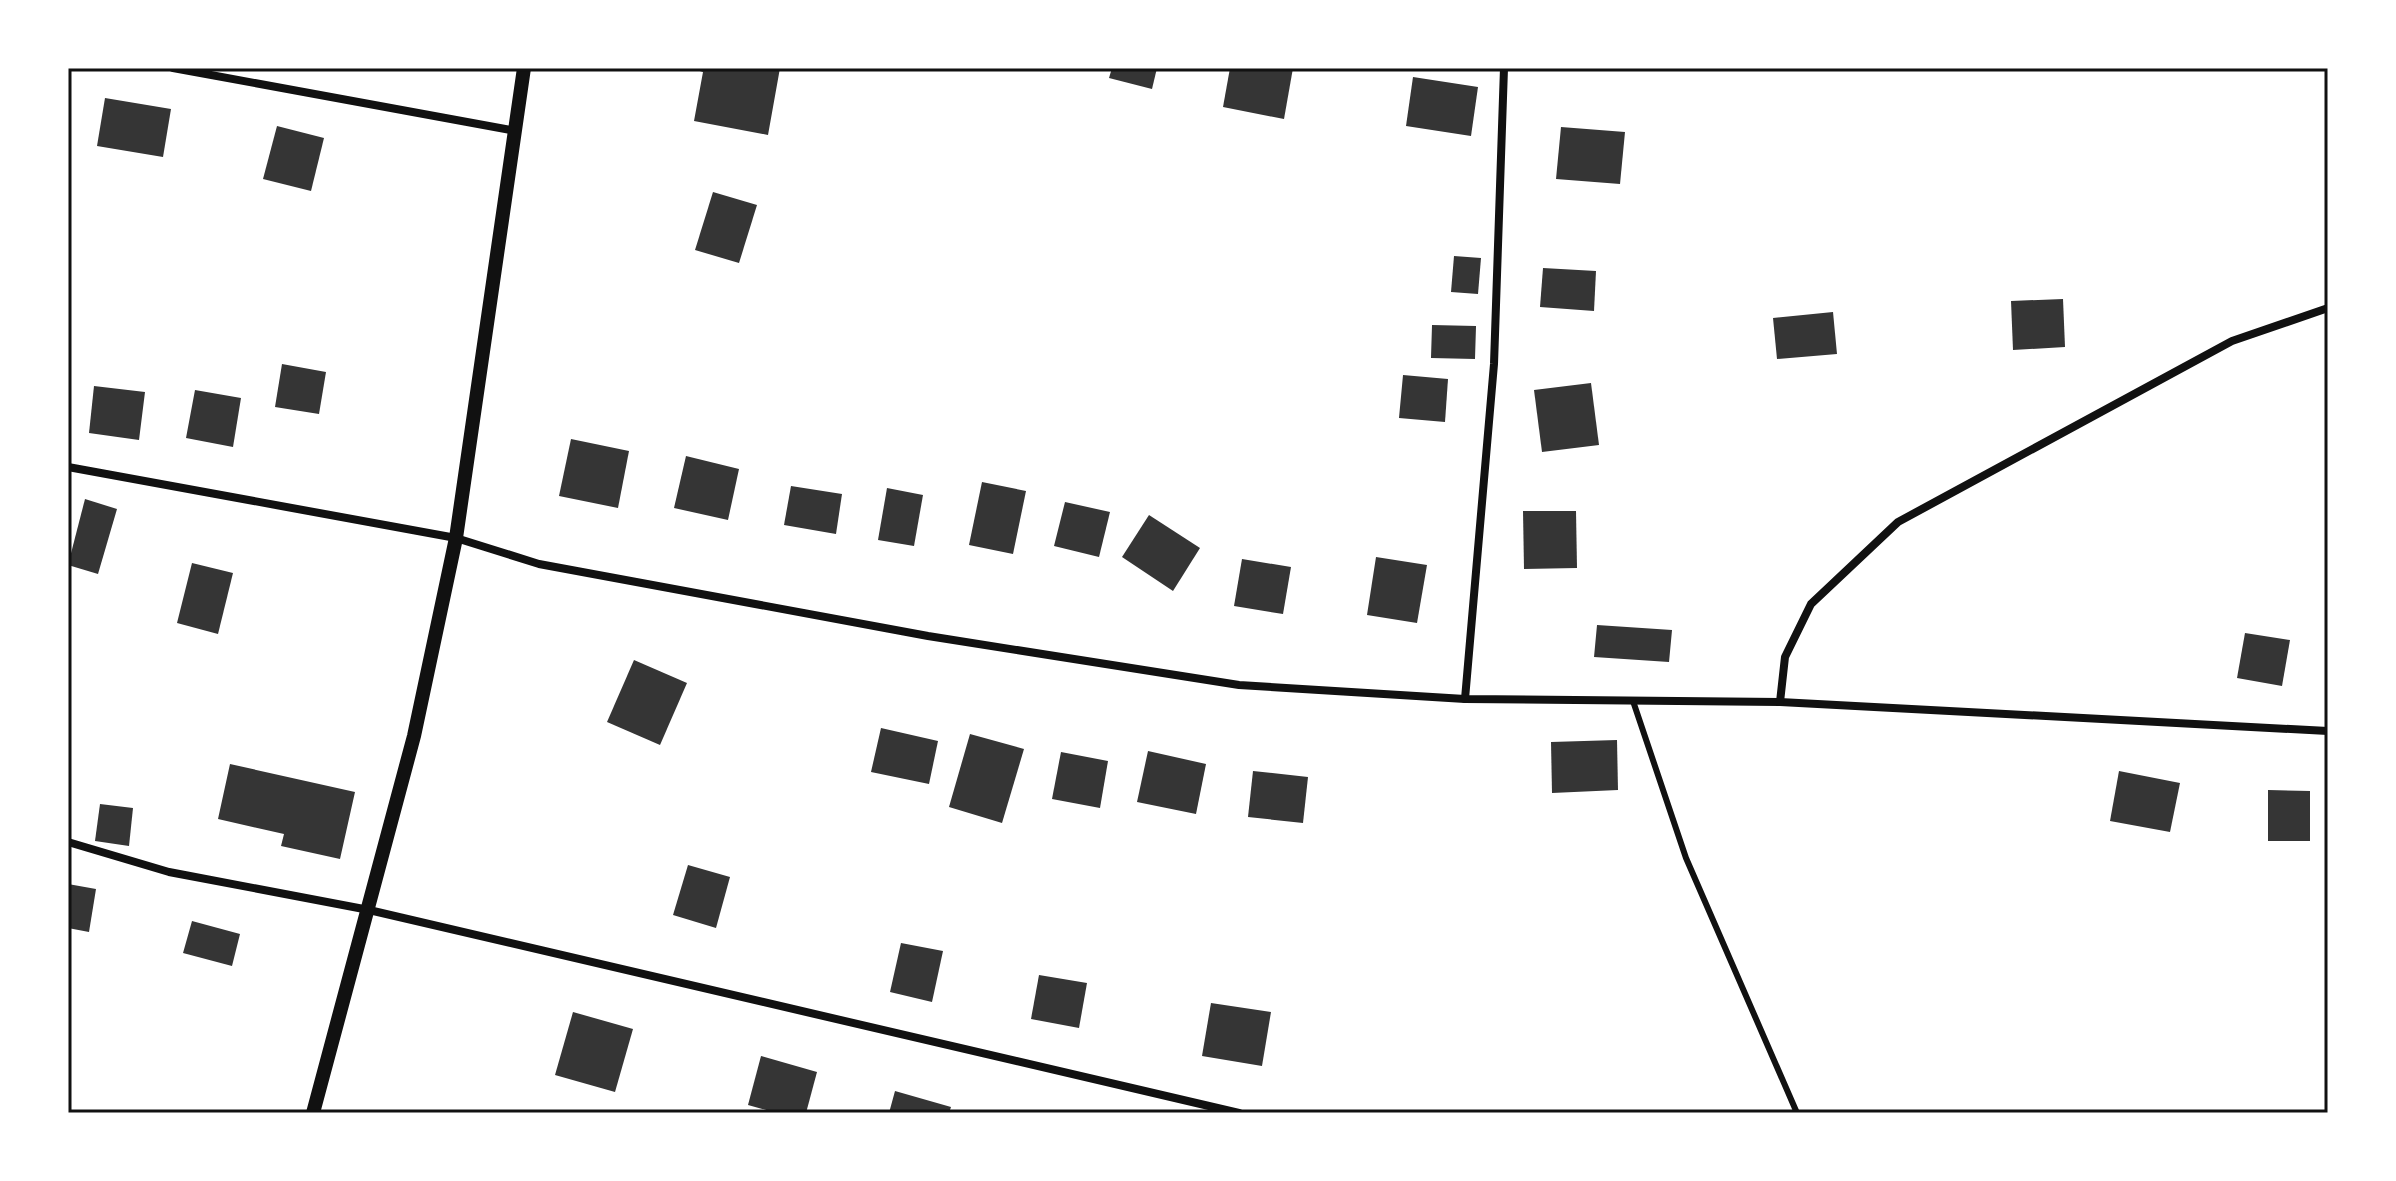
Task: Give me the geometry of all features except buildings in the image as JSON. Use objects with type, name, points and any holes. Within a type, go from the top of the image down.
[{"type":"street","points":[[173,68],[516,131]]},
{"type":"street","points":[[313,1113],[414,736],[456,538],[524,68]]},
{"type":"street","points":[[1465,699],[1494,364],[1504,68]]},
{"type":"street","points":[[1780,702],[1785,657],[1811,604],[1898,522],[2232,341],[2328,308]]},
{"type":"street","points":[[68,467],[456,538],[539,564],[928,636],[1239,685],[1465,699],[1780,702],[2328,731]]},
{"type":"street","points":[[68,842],[169,872],[369,910],[1239,1113]]},
{"type":"lane","points":[[1633,701],[1686,858],[1797,1113]]}]
